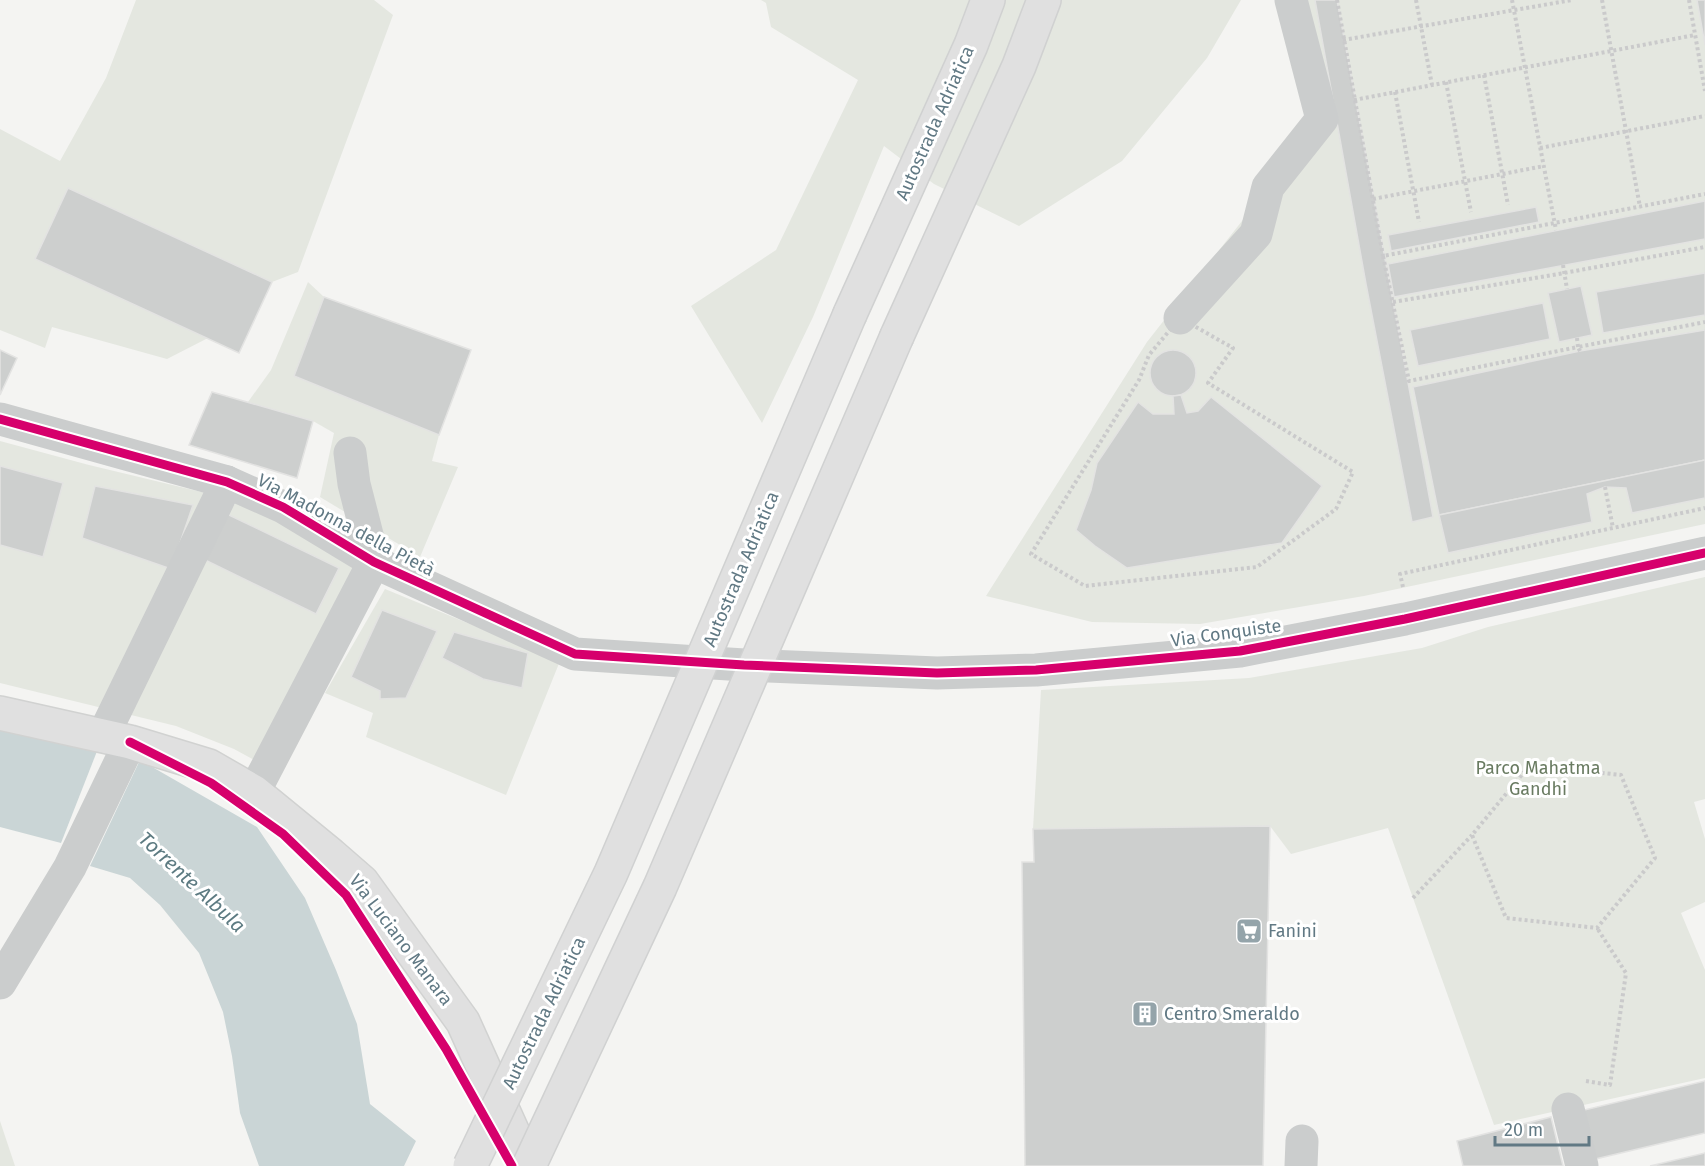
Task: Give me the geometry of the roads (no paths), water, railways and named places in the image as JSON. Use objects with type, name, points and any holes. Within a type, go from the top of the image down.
[{"type":"main road","name":"Autostrada Adriatica","points":[[470,1166],[611,873],[850,314],[971,45],[988,0]]},
{"type":"main road","points":[[529,1166],[660,887],[897,336],[1019,66],[1044,0]]},
{"type":"main road","name":"Via Luciano Manara","points":[[0,713],[117,739],[209,766],[254,792],[362,882],[463,1022],[529,1166]]},
{"type":"street","points":[[1180,318],[1256,234],[1268,187],[1322,119],[1291,0]]},
{"type":"street","name":"Via Madonna della Pietà","points":[[0,419],[227,482],[283,507],[374,562],[575,654],[744,666]]},
{"type":"street","points":[[254,792],[374,562],[354,484],[350,453]]},
{"type":"street","points":[[0,983],[70,867],[112,781],[117,739],[227,482]]},
{"type":"street","name":"Via Conquiste","points":[[744,666],[937,673],[1036,670],[1240,651],[1412,617],[1705,553]]},
{"type":"street","points":[[1573,1094],[1582,1166]]},
{"type":"water","points":[[0,720],[103,736],[61,843],[0,827]]},
{"type":"water","name":"Torrente Albula","points":[[140,760],[257,827],[305,898],[357,1024],[370,1104],[416,1141],[404,1166],[259,1166],[240,1113],[223,1012],[199,953],[160,905],[130,878],[90,866]]},
{"type":"place","name":"Fanini","points":[[1249,931]]},
{"type":"place","name":"Centro Smeraldo","points":[[1145,1014]]},
{"type":"park label","name":"Parco Mahatma Gandhi","points":[[1538,778]]}]
